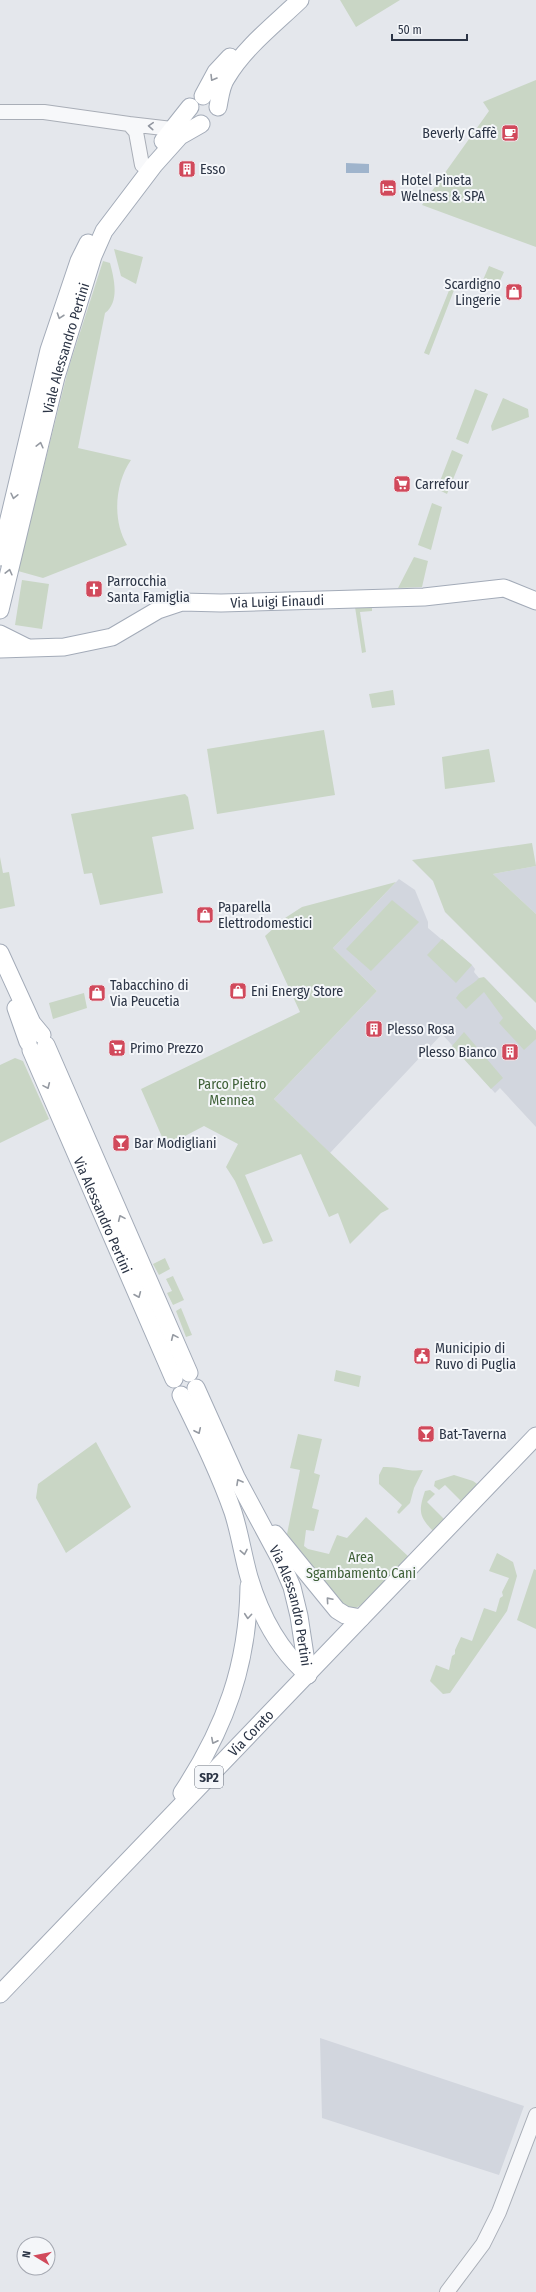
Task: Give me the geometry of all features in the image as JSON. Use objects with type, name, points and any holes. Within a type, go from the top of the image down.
[{"type":"main road","name":"Viale Alessandro Pertini","points":[[0,557],[49,350],[79,261],[98,224],[142,165],[197,101],[216,72],[289,0]]},
{"type":"main road","name":"Viale Alessandro Pertini","points":[[0,610],[56,377],[93,256],[104,231],[154,166],[180,136],[201,124],[210,123],[216,118],[226,77],[252,46],[300,0]]},
{"type":"main road","points":[[201,124],[193,120],[197,101],[212,98],[218,106]]},
{"type":"main road","name":"Via Luigi Einaudi","points":[[0,649],[64,647],[112,637],[158,610],[182,602],[222,603],[424,597],[504,588],[536,601]]},
{"type":"main road","points":[[0,634],[26,647]]},
{"type":"main road","points":[[0,953],[32,1022],[37,1043]]},
{"type":"main road","points":[[0,972],[37,1043]]},
{"type":"main road","name":"Via Alessandro Pertini","points":[[37,1043],[182,1376],[174,1389],[189,1392],[253,1507],[292,1586],[299,1616],[308,1675]]},
{"type":"main road","name":"Via Alessandro Pertini","points":[[189,1392],[241,1535],[249,1578],[274,1634],[288,1655],[308,1675]]},
{"type":"main road","name":"Via Corato","points":[[0,1994],[536,1436]]},
{"type":"main road","points":[[253,1507],[337,1610],[345,1614],[361,1618]]},
{"type":"main road","points":[[158,1829],[202,1763],[227,1712],[245,1645],[249,1615],[249,1578]]},
{"type":"street","points":[[0,112],[44,112],[172,129]]},
{"type":"street","points":[[129,124],[136,132],[142,165]]},
{"type":"street","points":[[447,2292],[472,2260],[492,2224],[524,2150],[536,2115]]},
{"type":"shaded area","points":[[536,866],[536,914],[493,874]]},
{"type":"shaded area","points":[[399,879],[415,890],[428,922],[428,928],[472,965],[475,969],[474,972],[479,978],[485,978],[536,1031],[536,1127],[500,1088],[495,1093],[442,1034],[330,1153],[274,1099],[377,991],[333,948]]},
{"type":"shaded area","points":[[320,2038],[524,2106],[499,2175],[322,2118]]},
{"type":"green space","points":[[340,0],[400,0],[356,27]]},
{"type":"green space","points":[[536,80],[536,247],[422,205],[489,111],[483,102]]},
{"type":"green space","points":[[114,249],[143,257],[136,284],[121,276]]},
{"type":"green space","points":[[103,261],[110,263],[115,290],[113,303],[105,313],[78,448],[131,460],[122,479],[117,502],[119,524],[127,545],[43,578],[18,571],[68,370]]},
{"type":"green space","points":[[489,266],[504,272],[498,285],[483,280]]},
{"type":"green space","points":[[452,283],[456,285],[429,355],[424,353]]},
{"type":"green space","points":[[475,389],[488,394],[468,444],[456,439]]},
{"type":"green space","points":[[503,398],[528,409],[529,417],[492,431],[491,426]]},
{"type":"green space","points":[[452,450],[463,455],[447,494],[437,489]]},
{"type":"green space","points":[[432,503],[442,507],[431,550],[418,545]]},
{"type":"green space","points":[[414,557],[428,561],[422,587],[398,588]]},
{"type":"green space","points":[[22,580],[49,584],[42,629],[15,625]]},
{"type":"green space","points":[[355,607],[372,607],[372,611],[360,612],[366,652],[362,653]]},
{"type":"green space","points":[[393,690],[395,705],[372,708],[369,694]]},
{"type":"green space","points":[[324,730],[335,795],[217,814],[207,749]]},
{"type":"green space","points":[[489,749],[495,782],[445,789],[442,757]]},
{"type":"green space","points":[[185,794],[188,797],[194,829],[152,837],[163,893],[100,905],[92,873],[84,874],[71,814]]},
{"type":"green space","points":[[532,843],[536,866],[493,874],[536,914],[536,1003],[445,912],[433,881],[412,860]]},
{"type":"green space","points":[[0,857],[3,873],[9,872],[15,906],[0,909]]},
{"type":"green space","name":"Parco Pietro Mennea","points":[[396,882],[333,948],[377,991],[274,1099],[389,1209],[381,1213],[350,1244],[338,1213],[329,1217],[301,1154],[245,1175],[273,1241],[263,1244],[235,1181],[226,1167],[238,1144],[204,1126],[166,1146],[141,1089],[300,1012],[265,936],[285,918],[302,907]]},
{"type":"green space","points":[[392,900],[419,922],[371,971],[346,949]]},
{"type":"green space","points":[[442,939],[472,965],[456,983],[427,955]]},
{"type":"green space","points":[[484,977],[536,1031],[536,1039],[524,1050],[499,1023],[503,1018],[484,992],[466,1009],[456,998],[461,992],[479,978]]},
{"type":"green space","points":[[84,993],[87,1008],[53,1019],[49,1003]]},
{"type":"green space","points":[[464,1032],[503,1078],[491,1089],[452,1046]]},
{"type":"green space","points":[[15,1058],[23,1061],[49,1119],[0,1143],[0,1065]]},
{"type":"green space","points":[[165,1258],[170,1269],[159,1275],[153,1264]]},
{"type":"green space","points":[[173,1276],[184,1300],[173,1305],[167,1293],[172,1291],[166,1279]]},
{"type":"green space","points":[[181,1308],[192,1335],[186,1337],[176,1311]]},
{"type":"green space","points":[[336,1370],[361,1376],[359,1387],[334,1381]]},
{"type":"green space","name":"Area Sgambamento Cani","points":[[298,1434],[322,1439],[314,1473],[320,1475],[312,1508],[319,1510],[314,1531],[306,1530],[304,1546],[308,1549],[329,1554],[337,1535],[347,1538],[366,1517],[409,1557],[363,1604],[354,1609],[345,1607],[287,1534],[300,1470],[290,1468]]},
{"type":"green space","points":[[96,1442],[131,1507],[66,1553],[36,1498],[38,1484]]},
{"type":"green space","points":[[383,1467],[423,1470],[414,1488],[410,1503],[399,1514],[397,1512],[402,1505],[379,1484],[379,1475]]},
{"type":"green space","points":[[454,1475],[473,1481],[480,1486],[465,1505],[445,1485],[439,1490],[434,1486],[435,1481]]},
{"type":"green space","points":[[430,1490],[435,1494],[427,1502],[447,1522],[435,1533],[426,1523],[421,1514],[421,1504],[425,1491]]},
{"type":"green space","points":[[497,1553],[513,1562],[517,1576],[507,1611],[450,1693],[443,1694],[430,1681],[436,1665],[449,1670],[452,1656],[455,1654],[455,1650],[461,1637],[472,1641],[484,1608],[496,1612],[500,1598],[503,1596],[502,1592],[509,1578],[489,1571]]},
{"type":"green space","points":[[534,1569],[536,1570],[536,1629],[517,1620]]},
{"type":"water","points":[[346,163],[369,164],[369,173],[346,173]]},
{"type":"place","name":"Beverly Caffè","points":[[510,133]]},
{"type":"place","name":"Esso","points":[[187,169]]},
{"type":"place","name":"Hotel Pineta Welness & SPA","points":[[388,188]]},
{"type":"place","name":"Scardigno Lingerie","points":[[514,292]]},
{"type":"place","name":"Carrefour","points":[[402,484]]},
{"type":"place","name":"Parrocchia Santa Famiglia","points":[[94,589]]},
{"type":"place","name":"Paparella Elettrodomestici","points":[[205,915]]},
{"type":"place","name":"Eni Energy Store","points":[[238,991]]},
{"type":"place","name":"Tabacchino di Via Peucetia","points":[[97,993]]},
{"type":"place","name":"Plesso Rosa","points":[[374,1029]]},
{"type":"place","name":"Primo Prezzo","points":[[117,1048]]},
{"type":"place","name":"Plesso Bianco","points":[[510,1052]]},
{"type":"place","name":"Bar Modigliani","points":[[121,1143]]},
{"type":"place","name":"Municipio di Ruvo di Puglia","points":[[422,1356]]},
{"type":"place","name":"Bat-Taverna","points":[[426,1434]]}]
